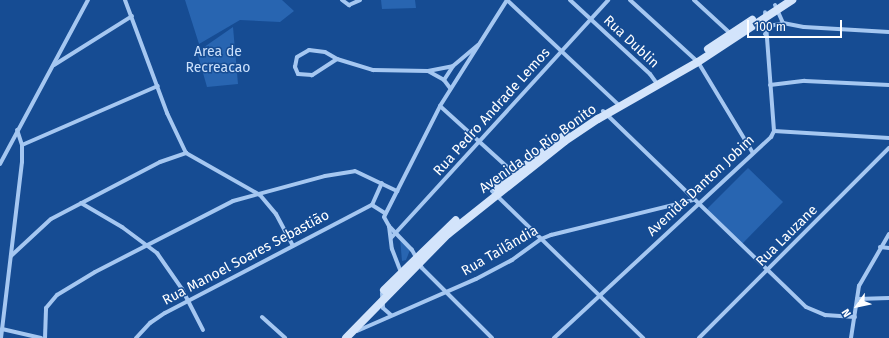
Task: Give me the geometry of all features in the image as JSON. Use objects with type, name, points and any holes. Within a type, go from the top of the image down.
[{"type":"main road","name":"Avenida do Rio Bonito","points":[[777,7],[783,0]]},
{"type":"main road","name":"Avenida do Rio Bonito","points":[[340,338],[418,259],[442,232],[517,175],[553,143],[697,60],[777,7],[792,0]]},
{"type":"main road","name":"Avenida do Rio Bonito","points":[[348,335],[401,272],[418,259]]},
{"type":"street","points":[[0,164],[88,0]]},
{"type":"street","points":[[125,0],[177,139],[186,153],[260,195],[276,214],[293,246]]},
{"type":"street","points":[[342,0],[349,5],[360,0]]},
{"type":"street","points":[[385,213],[450,88],[456,81],[507,0],[563,50],[619,104]]},
{"type":"street","name":"Rua Dublin","points":[[570,0],[656,83]]},
{"type":"street","name":"Rua Pedro Andrade Lemos","points":[[391,238],[608,0]]},
{"type":"street","points":[[630,0],[697,60],[753,153]]},
{"type":"street","points":[[694,0],[733,36]]},
{"type":"street","points":[[777,7],[783,22]]},
{"type":"street","name":"Avenida Danton Jobim","points":[[554,338],[698,205],[774,131],[764,34],[765,15]]},
{"type":"street","points":[[54,65],[132,16]]},
{"type":"street","points":[[764,34],[770,26],[783,22],[804,28],[889,32]]},
{"type":"street","points":[[444,80],[453,66],[479,45]]},
{"type":"street","points":[[337,59],[312,75],[302,76],[295,68],[297,57],[309,50],[325,52],[337,59],[373,70],[428,71],[453,66]]},
{"type":"street","points":[[428,71],[444,80],[450,88]]},
{"type":"street","points":[[444,80],[456,81]]},
{"type":"street","points":[[770,84],[805,81],[889,85]]},
{"type":"street","points":[[22,145],[158,86]]},
{"type":"street","points":[[440,106],[517,175]]},
{"type":"street","points":[[604,113],[698,205],[806,307],[825,316],[855,317]]},
{"type":"street","points":[[1,338],[22,145],[17,130]]},
{"type":"street","points":[[774,131],[889,138]]},
{"type":"street","name":"Rua Lauzane","points":[[699,338],[768,272],[889,148]]},
{"type":"street","points":[[10,256],[51,219],[160,162],[186,153]]},
{"type":"street","points":[[45,338],[44,315],[48,302],[72,285],[233,202],[325,176],[355,171],[397,191]]},
{"type":"street","points":[[382,183],[372,205],[385,213],[401,272]]},
{"type":"street","points":[[494,193],[598,296],[643,338]]},
{"type":"street","name":"Rua Tailândia","points":[[348,335],[391,315],[446,294],[512,260],[540,239],[570,229],[693,200]]},
{"type":"street","points":[[81,202],[147,245],[165,263],[189,300],[204,330]]},
{"type":"street","name":"Rua Manoel Soares Sebastião","points":[[136,338],[150,323],[189,300],[372,205]]},
{"type":"street","points":[[389,226],[446,294],[492,338]]},
{"type":"street","points":[[851,338],[859,286],[880,247],[889,234]]},
{"type":"street","points":[[880,247],[889,248]]},
{"type":"street","points":[[381,297],[383,308],[391,315]]},
{"type":"street","points":[[857,298],[889,298]]},
{"type":"street","points":[[262,316],[285,338]]},
{"type":"street","points":[[2,329],[41,338]]},
{"type":"green space","points":[[185,0],[282,0],[294,11],[280,22],[240,20],[199,44]]},
{"type":"green space","points":[[381,0],[415,0],[416,8],[382,9]]},
{"type":"green space","name":"Area de Recreacao","points":[[233,27],[238,84],[207,87],[197,52]]},
{"type":"green space","points":[[748,168],[783,202],[741,245],[707,212],[708,208]]},
{"type":"green space","points":[[400,238],[410,250],[406,260],[402,261]]}]
